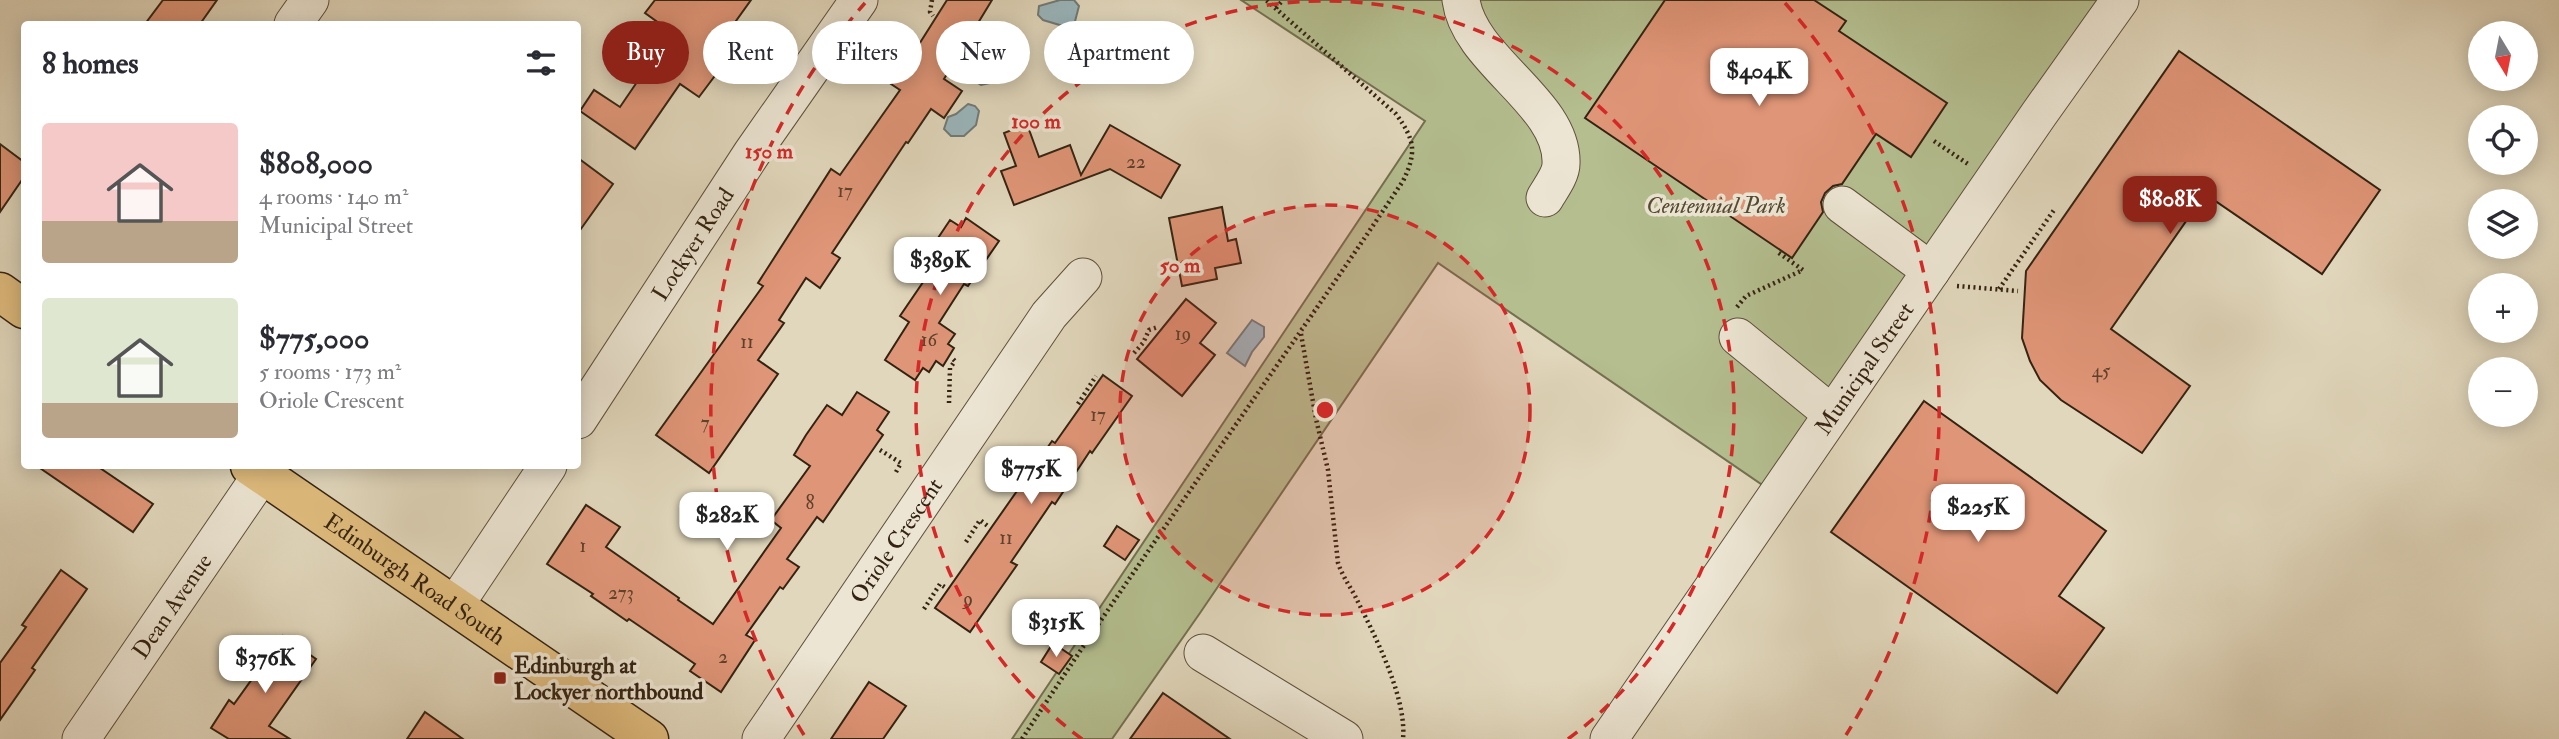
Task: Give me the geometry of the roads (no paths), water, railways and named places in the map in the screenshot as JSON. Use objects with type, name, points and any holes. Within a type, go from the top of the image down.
[{"type":"main road","points":[[0,292],[21,307]]},
{"type":"main road","name":"Edinburgh Road South","points":[[256,470],[649,739]]},
{"type":"street","points":[[295,21],[310,0]]},
{"type":"street","name":"Lockyer Road","points":[[581,415],[752,153],[859,0]]},
{"type":"street","points":[[1461,0],[1462,12],[1474,38],[1531,100],[1555,135],[1562,167],[1545,198]]},
{"type":"street","name":"Municipal Street","points":[[1609,739],[1832,414],[1939,278],[2120,0]]},
{"type":"street","points":[[1842,205],[1939,278]]},
{"type":"street","name":"Oriole Crescent","points":[[761,739],[1049,315],[1083,277]]},
{"type":"street","points":[[1736,324],[1832,414]]},
{"type":"street","points":[[455,605],[546,469]]},
{"type":"street","name":"Dean Avenue","points":[[81,739],[256,470]]},
{"type":"street","points":[[1203,653],[1344,739]]},
{"type":"water","points":[[1060,0],[1074,0],[1079,6],[1075,21],[1046,21],[1038,15],[1039,6]]},
{"type":"water","points":[[968,104],[979,111],[976,125],[964,136],[951,136],[944,129],[948,117]]},
{"type":"water","points":[[1252,320],[1264,327],[1264,337],[1245,366],[1227,353]]},
{"type":"place","name":"Edinburgh at Lockyer northbound","points":[[500,678]]},
{"type":"park label","name":"Centennial Park","points":[[1716,205]]}]
